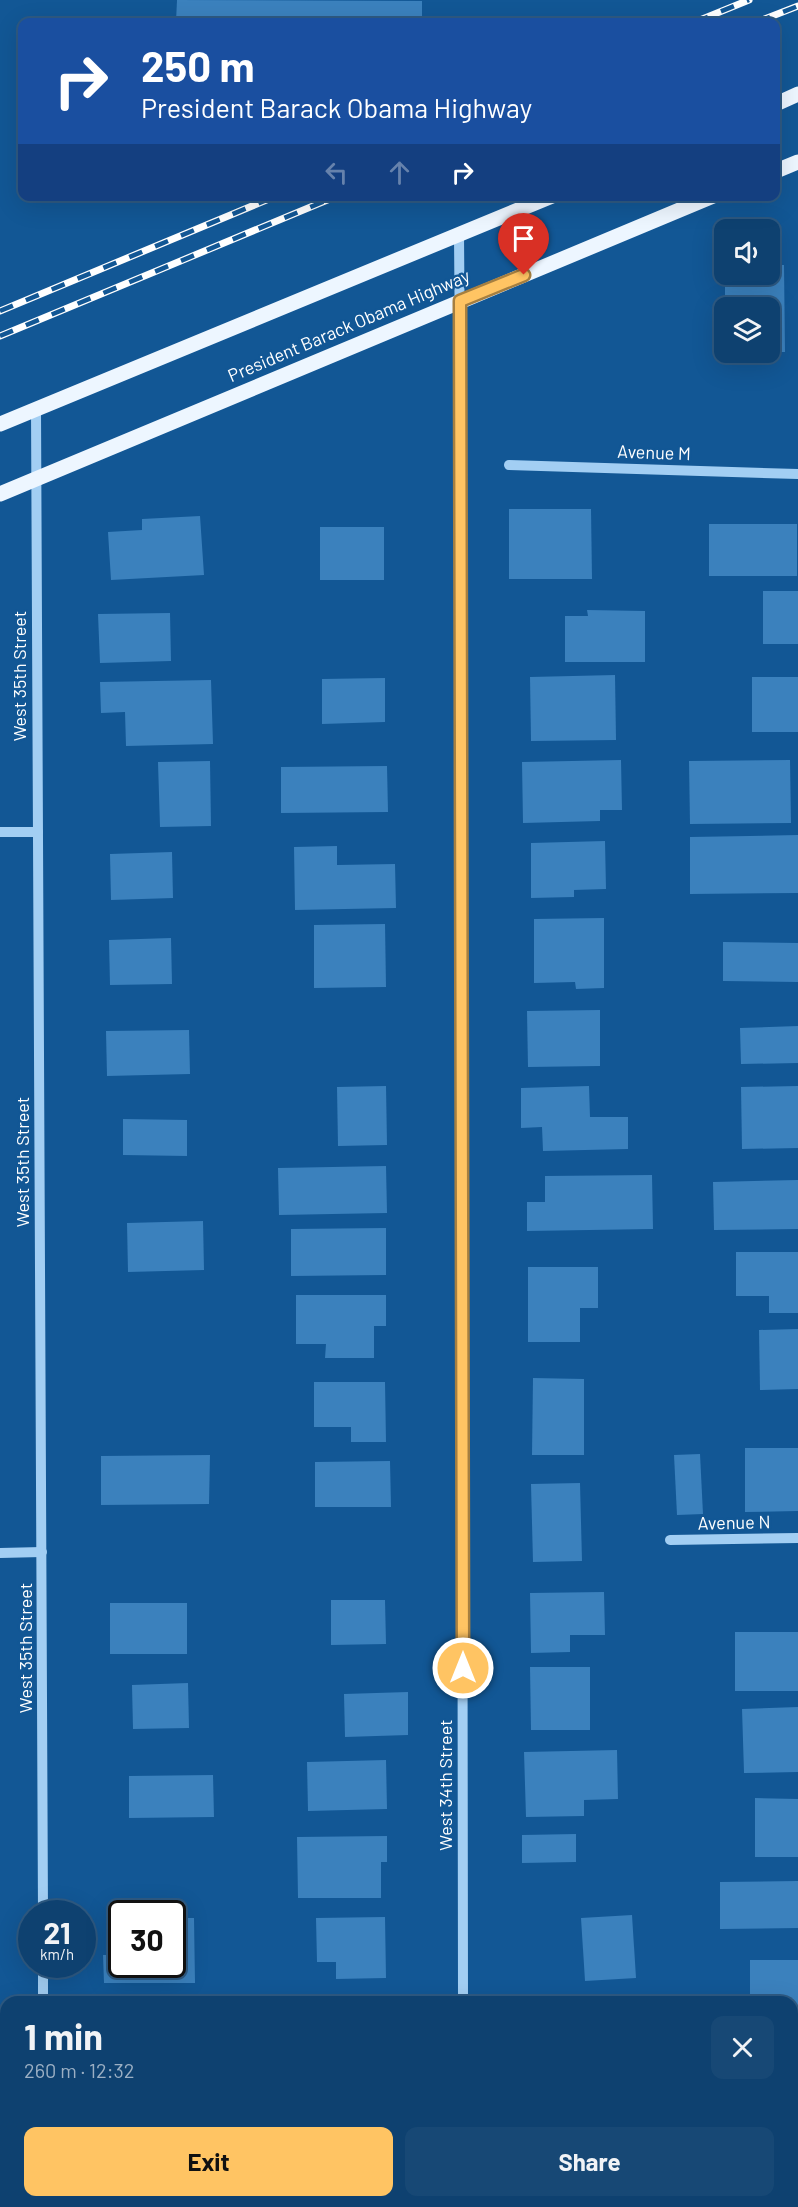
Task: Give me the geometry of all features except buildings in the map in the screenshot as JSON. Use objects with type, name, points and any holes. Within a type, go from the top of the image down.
[{"type":"main road","points":[[780,102],[798,94]]},
{"type":"main road","points":[[780,169],[798,162]]},
{"type":"main road","points":[[0,424],[540,201]]},
{"type":"main road","name":"President Barack Obama Highway","points":[[0,494],[701,201]]},
{"type":"street","name":"West 34th Street","points":[[459,235],[463,1996]]},
{"type":"street","name":"West 35th Street","points":[[36,409],[43,1900]]},
{"type":"street","name":"Avenue M","points":[[509,465],[798,474]]},
{"type":"street","points":[[0,832],[38,832]]},
{"type":"street","name":"Avenue N","points":[[670,1540],[798,1538]]},
{"type":"street","points":[[0,1553],[42,1552]]},
{"type":"street","points":[[43,1978],[43,1996]]},
{"type":"railway","points":[[705,18],[749,0]]},
{"type":"railway","points":[[767,18],[798,6]]},
{"type":"railway","points":[[0,311],[264,201]]},
{"type":"railway","points":[[0,336],[325,201]]},
{"type":"route","points":[[463,1668],[460,301],[524,275]]}]
